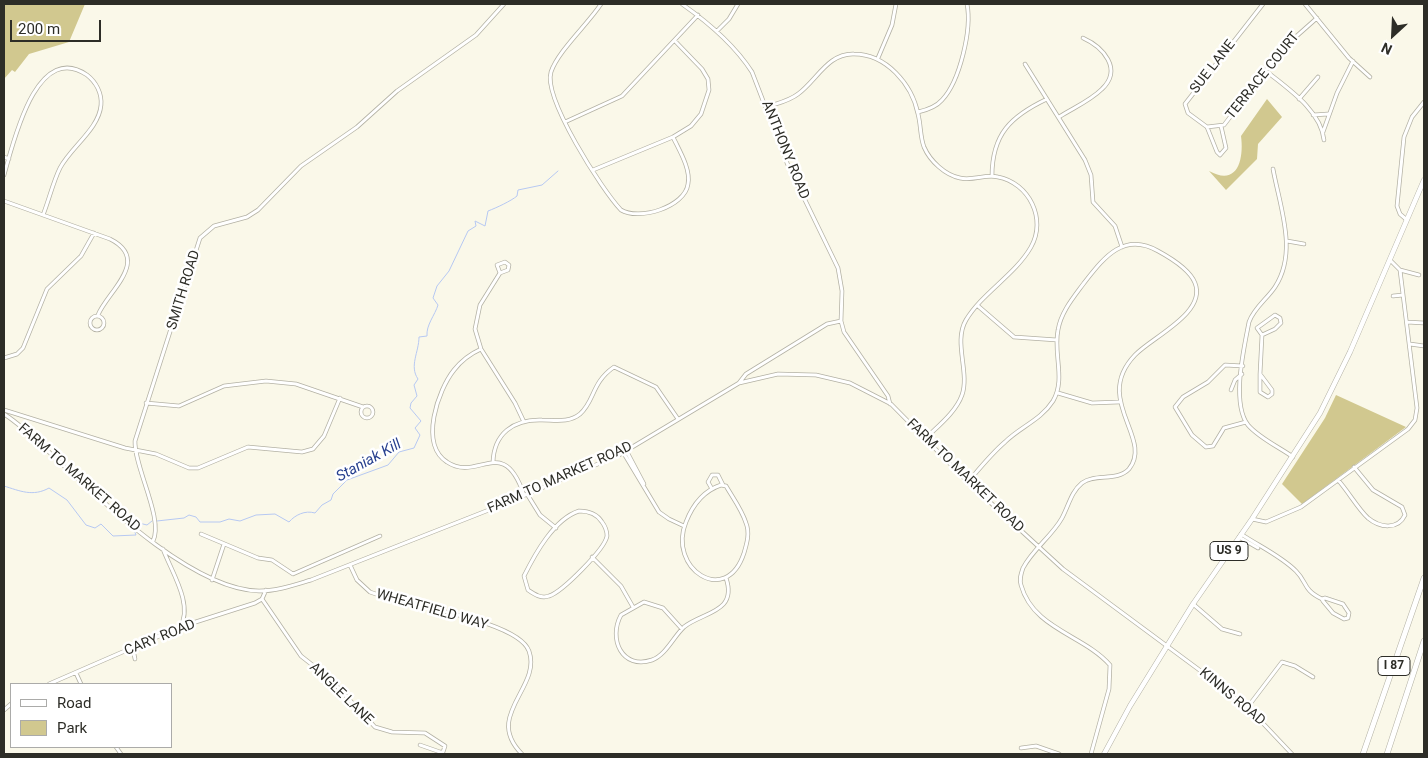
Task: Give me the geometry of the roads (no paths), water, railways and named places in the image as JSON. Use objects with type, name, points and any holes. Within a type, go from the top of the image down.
[{"type":"highway","name":"I 87","points":[[1363,754],[1424,578]]},
{"type":"highway","name":"I 87","points":[[1387,754],[1424,641]]},
{"type":"main road","name":"US 9","points":[[1104,754],[1166,645],[1252,519],[1320,413],[1352,347],[1424,180]]},
{"type":"street","name":"SMITH ROAD","points":[[152,541],[156,531],[135,449],[137,433],[200,238],[214,226],[247,217],[258,210],[301,166],[357,126],[397,91],[476,35],[504,4]]},
{"type":"street","points":[[601,4],[552,70],[552,88],[565,122],[593,170],[621,210],[631,214],[645,215],[679,200],[688,187],[688,176],[674,137]]},
{"type":"street","name":"ANTHONY ROAD","points":[[682,4],[717,32],[744,60],[752,72],[787,163],[838,268],[842,291],[841,321],[844,332],[888,396],[891,404]]},
{"type":"street","points":[[717,32],[729,19],[738,4]]},
{"type":"street","points":[[878,58],[892,25],[896,4]]},
{"type":"street","points":[[918,112],[940,102],[950,88],[968,34],[967,4]]},
{"type":"street","name":"SUE LANE","points":[[1207,127],[1188,113],[1185,104],[1263,4]]},
{"type":"street","points":[[1305,4],[1353,61],[1370,77]]},
{"type":"street","points":[[565,122],[622,96],[676,41],[698,15]]},
{"type":"street","name":"TERRACE COURT","points":[[1207,127],[1221,126],[1292,38],[1317,18]]},
{"type":"street","points":[[1059,117],[1103,88],[1110,73],[1109,60],[1104,52],[1099,46],[1083,38]]},
{"type":"street","points":[[593,170],[674,137],[691,126],[701,114],[709,83],[702,69],[676,41]]},
{"type":"street","points":[[767,107],[788,100],[798,94],[828,64],[843,54],[865,55],[878,58],[901,79],[918,112],[924,147],[939,167],[961,178],[992,176],[1013,182],[1027,194],[1036,212],[1037,226],[1034,241],[1026,254],[966,320],[962,331],[964,383],[962,395],[955,407],[926,438]]},
{"type":"street","points":[[1324,140],[1323,132],[1328,114],[1353,61]]},
{"type":"street","points":[[1025,64],[1089,168],[1093,202],[1115,226],[1122,247]]},
{"type":"street","points":[[4,175],[25,105],[50,74],[58,70],[74,69],[91,78],[96,84],[101,98],[100,112],[60,168],[43,215]]},
{"type":"street","points":[[1266,70],[1300,99],[1313,115],[1323,132]]},
{"type":"street","points":[[1300,99],[1318,77]]},
{"type":"street","points":[[992,176],[994,150],[1002,133],[1017,117],[1047,99]]},
{"type":"street","points":[[1407,220],[1400,214],[1397,206],[1404,137],[1412,117],[1424,102]]},
{"type":"street","points":[[1313,115],[1328,114]]},
{"type":"street","points":[[1207,127],[1220,155],[1226,148],[1221,126]]},
{"type":"street","points":[[4,157],[9,159]]},
{"type":"street","points":[[1273,169],[1287,241],[1286,260],[1279,279],[1249,322],[1240,407],[1246,422],[1254,431],[1293,457]]},
{"type":"street","points":[[4,201],[115,241],[124,253],[127,264],[124,277],[98,316],[90,320],[91,327],[95,330],[100,329],[104,324],[103,319],[98,316]]},
{"type":"street","points":[[4,358],[17,354],[23,348],[47,288],[81,256],[94,233]]},
{"type":"street","points":[[1287,241],[1304,244]]},
{"type":"street","points":[[968,482],[1005,441],[1047,410],[1058,393],[1057,340],[1062,316],[1068,304],[1103,259],[1122,247],[1139,244],[1158,251],[1188,274],[1197,290],[1190,310],[1132,358],[1119,384],[1119,402],[1135,444],[1135,456],[1131,466],[1118,475],[1091,479],[1080,484],[1070,499],[1060,521],[1038,547],[1025,565],[1020,576],[1023,591],[1029,602],[1049,623],[1101,656],[1110,665],[1109,689],[1091,754]]},
{"type":"street","points":[[1390,260],[1400,270],[1419,275]]},
{"type":"street","points":[[1252,519],[1266,522],[1301,507],[1408,429],[1414,420],[1417,408],[1400,270]]},
{"type":"street","points":[[500,274],[480,305],[476,316],[475,334],[481,349],[515,403],[524,422]]},
{"type":"street","points":[[1393,296],[1403,295]]},
{"type":"street","points":[[978,306],[1014,337],[1057,340]]},
{"type":"street","points":[[1260,374],[1272,390],[1272,394],[1268,397],[1260,392],[1260,374],[1262,335],[1257,328],[1275,315],[1280,318],[1281,323],[1278,326],[1262,335]]},
{"type":"street","points":[[739,383],[746,374],[827,324],[841,321]]},
{"type":"street","points":[[1407,322],[1424,323]]},
{"type":"street","points":[[1410,344],[1424,346]]},
{"type":"street","points":[[481,349],[460,363],[448,380],[434,411],[433,436],[440,455],[452,464],[465,467],[492,462],[510,468],[540,515],[556,528]]},
{"type":"street","points":[[1243,366],[1225,365],[1208,382],[1199,385],[1175,405],[1192,435],[1206,447],[1213,446],[1224,428],[1246,422]]},
{"type":"street","points":[[492,462],[498,439],[510,428],[524,422],[566,420],[578,415],[585,407],[598,381],[614,367],[656,387],[678,419]]},
{"type":"street","name":"FARM TO MARKET ROAD","points":[[4,412],[26,430],[100,500],[162,549],[212,580],[238,588],[266,590],[294,585],[350,565],[526,495],[625,451],[739,383],[778,374],[816,375],[850,383],[891,404],[968,482],[1038,547],[1090,590],[1166,645]]},
{"type":"street","points":[[1231,390],[1235,380],[1242,374]]},
{"type":"street","points":[[146,403],[179,406],[224,386],[266,381],[296,384],[363,407]]},
{"type":"street","points":[[1058,393],[1092,403],[1119,402]]},
{"type":"street","points":[[4,412],[156,454],[188,468],[198,468],[248,447],[294,452],[308,451],[322,441],[340,398]]},
{"type":"street","points":[[625,451],[659,512],[669,520],[684,526]]},
{"type":"street","points":[[1338,480],[1368,518],[1389,527],[1400,523],[1405,515],[1402,507],[1373,490],[1354,467]]},
{"type":"street","points":[[712,489],[708,480],[712,475],[718,476],[745,518],[748,534],[739,566],[726,578],[712,579],[702,576],[694,569],[681,546],[684,526],[694,503],[712,489],[723,485]]},
{"type":"street","points":[[586,511],[600,518],[607,536],[604,543],[568,585],[552,595],[540,597],[528,590],[524,576],[541,547],[556,528],[573,513],[586,511]]},
{"type":"street","points":[[201,534],[258,558],[272,560],[293,574],[380,536]]},
{"type":"street","points":[[1240,535],[1288,565],[1301,576],[1307,588],[1322,599],[1325,605],[1339,618],[1348,618],[1349,613],[1341,602],[1322,599]]},
{"type":"street","points":[[212,580],[224,544]]},
{"type":"street","points":[[162,549],[184,607],[185,619],[180,627]]},
{"type":"street","points":[[592,557],[621,586],[633,607]]},
{"type":"street","name":"WHEATFIELD WAY","points":[[350,565],[357,580],[370,592],[486,623],[523,642],[529,653],[531,666],[511,711],[508,726],[511,740],[522,754]]},
{"type":"street","points":[[682,629],[658,605],[644,602],[621,615],[615,630],[615,641],[619,649],[635,660],[651,660],[658,657],[682,629],[717,611],[722,606],[728,594],[726,578]]},
{"type":"street","points":[[262,599],[266,590]]},
{"type":"street","name":"CARY ROAD","points":[[51,683],[180,627],[226,614],[262,599]]},
{"type":"street","name":"ANGLE LANE","points":[[262,599],[301,656],[329,678],[375,727],[392,732],[425,733],[445,746],[443,752],[440,752],[420,745]]},
{"type":"street","points":[[1193,604],[1221,628],[1240,634]]},
{"type":"street","name":"KINNS ROAD","points":[[1166,645],[1247,708],[1292,754]]},
{"type":"street","points":[[133,649],[135,659]]},
{"type":"street","points":[[1247,708],[1282,662],[1289,663],[1313,677]]},
{"type":"street","points":[[76,673],[81,683]]},
{"type":"street","points":[[1020,748],[1036,746],[1059,754]]},
{"type":"waterway","name":"Staniak Kill","points":[[157,521],[184,518],[189,515],[196,517],[200,522],[220,522],[229,519],[240,521],[256,515],[275,514],[289,522],[300,514],[315,513],[322,505],[331,500],[333,494],[347,480],[388,465],[399,452],[414,448],[420,435],[415,428],[421,421],[410,408],[411,403],[417,396],[414,385],[418,379],[415,374],[414,364],[419,337],[427,336],[429,324],[438,305],[433,298],[437,286],[449,271],[468,231],[476,226],[475,221],[485,226],[488,211],[517,196],[518,190],[542,185],[558,171]]},
{"type":"waterway","name":"Staniak Kill","points":[[4,486],[32,493],[49,488],[67,500],[86,525],[95,528],[101,524],[113,536],[136,535],[134,530]]},
{"type":"waterway","name":"Staniak Kill","points":[[137,525],[139,523],[147,525],[152,521]]}]
